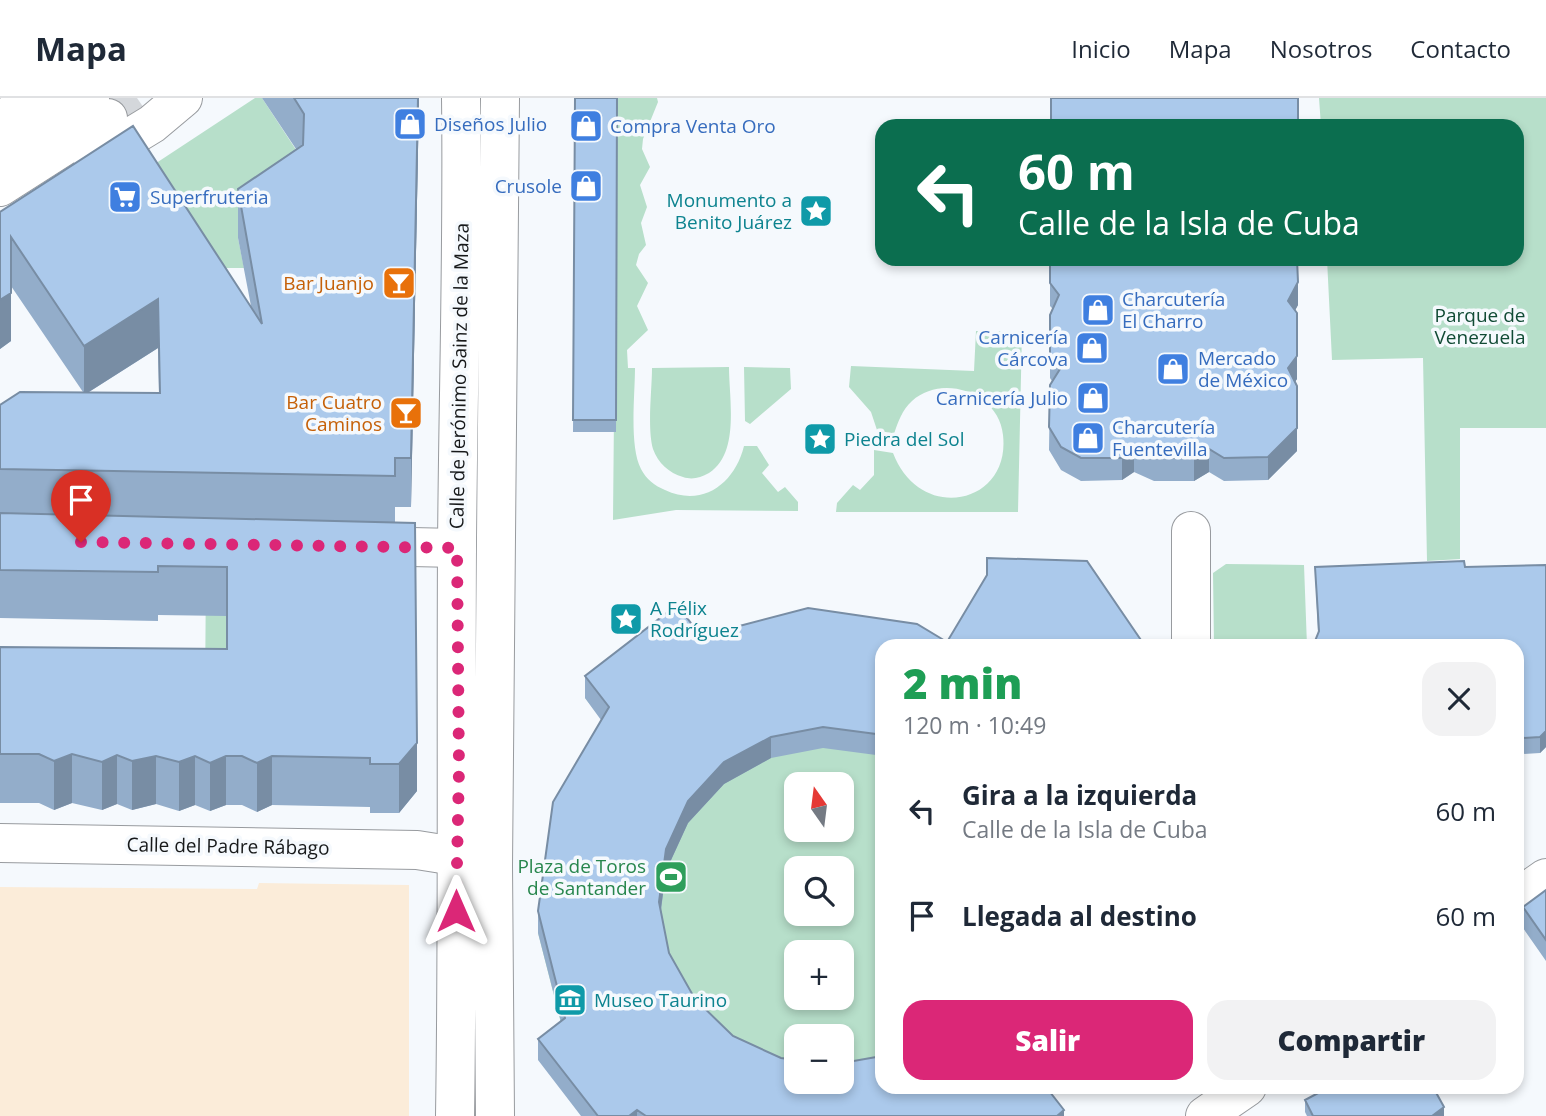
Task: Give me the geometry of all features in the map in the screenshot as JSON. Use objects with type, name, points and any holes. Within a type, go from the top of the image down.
[{"type":"main road","points":[[0,121],[37,98]]},
{"type":"main road","points":[[0,219],[152,124],[183,98]]},
{"type":"main road","name":"Calle de Jerónimo Sainz de la Maza","points":[[455,1116],[455,856],[459,769],[457,548],[462,288],[461,98]]},
{"type":"main road","name":"Calle de Jerónimo Sainz de la Maza","points":[[495,1116],[493,866],[500,98]]},
{"type":"main road","points":[[0,154],[99,108]]},
{"type":"main road","points":[[0,187],[99,108]]},
{"type":"main road","points":[[1191,531],[1191,639]]},
{"type":"main road","points":[[325,545],[457,548]]},
{"type":"main road","name":"Calle del Padre Rábago","points":[[0,843],[417,850],[455,856]]},
{"type":"main road","points":[[1524,893],[1546,878]]},
{"type":"main road","points":[[1205,1116],[1237,1094]]},
{"type":"shaded area","points":[[259,883],[409,885],[409,1116],[0,1116],[0,887],[257,889]]},
{"type":"green space","points":[[255,98],[262,98],[304,162],[238,238],[244,268],[195,268],[135,177]]},
{"type":"green space","points":[[617,98],[657,98],[658,102],[643,139],[642,149],[650,167],[640,185],[647,207],[641,223],[646,245],[639,254],[636,265],[648,283],[637,306],[648,330],[627,350],[628,368],[635,368],[634,434],[641,469],[651,482],[665,490],[679,495],[704,494],[725,481],[740,459],[744,446],[757,446],[769,465],[762,473],[778,492],[785,487],[798,502],[798,511],[676,510],[613,520]]},
{"type":"green space","name":"Parque de Venezuela","points":[[1319,98],[1546,98],[1546,428],[1460,428],[1460,559],[1427,561],[1423,358],[1332,360],[1327,266],[1524,266],[1524,119],[1320,119]]},
{"type":"green space","points":[[976,331],[1022,331],[1018,512],[836,512],[837,503],[853,485],[860,490],[874,475],[874,450],[893,453],[906,475],[923,490],[942,497],[961,497],[979,490],[993,477],[1002,459],[1003,435],[999,420],[981,398],[953,388],[925,393],[906,408],[894,434],[877,430],[871,412],[849,387],[851,366],[974,371]]},
{"type":"green space","points":[[729,367],[731,424],[729,439],[719,464],[709,473],[696,478],[673,473],[658,459],[651,440],[652,368]]},
{"type":"green space","points":[[744,367],[790,368],[791,389],[750,424],[745,421]]},
{"type":"green space","points":[[1226,564],[1304,565],[1307,639],[1214,639],[1213,573]]},
{"type":"green space","points":[[206,566],[228,566],[227,698],[205,697]]},
{"type":"green space","name":"Plaza de Toros de Santander","points":[[677,627],[701,658],[875,646],[875,1093],[854,1090],[854,1024],[784,1024],[784,1081],[552,1050],[565,1039],[538,933],[609,729],[585,698]]},
{"type":"green space","name":"Plaza de Toros de Santander","points":[[885,1094],[1048,1094],[1042,1104],[1052,1116]]},
{"type":"building","points":[[294,98],[418,98],[411,458],[395,458],[395,476],[0,469],[0,405],[20,392],[160,393],[158,299],[84,346],[11,237],[11,293],[0,300],[0,212],[133,126],[262,324],[238,189],[303,145],[304,114]]},
{"type":"building","points":[[575,98],[617,98],[616,420],[573,420]]},
{"type":"building","points":[[1051,98],[1298,98],[1298,119],[1051,119]]},
{"type":"building","name":"Mercado de México","points":[[1050,266],[1297,266],[1298,282],[1288,301],[1297,313],[1297,356],[1288,368],[1297,386],[1297,428],[1268,457],[1224,458],[1209,449],[1194,458],[1154,458],[1134,449],[1122,458],[1081,458],[1061,447],[1049,427],[1050,385],[1060,369],[1050,355],[1050,315],[1059,295],[1050,283]]},
{"type":"building","points":[[0,513],[415,523],[417,743],[399,764],[370,764],[370,758],[272,756],[257,763],[242,756],[226,756],[210,763],[195,756],[179,762],[156,756],[132,761],[117,755],[102,762],[72,754],[54,761],[39,754],[0,754],[0,647],[227,649],[227,567],[158,566],[158,572],[0,570]]},
{"type":"building","points":[[987,558],[1087,561],[1140,639],[949,639],[987,575]]},
{"type":"building","points":[[1464,561],[1465,567],[1546,565],[1546,731],[1540,737],[1524,738],[1524,639],[1316,639],[1319,631],[1315,567]]},
{"type":"building","points":[[677,605],[701,636],[808,608],[917,624],[942,639],[875,639],[875,734],[823,727],[771,737],[724,762],[688,801],[666,849],[659,902],[669,953],[695,999],[733,1036],[784,1058],[784,1094],[854,1094],[854,1061],[875,1057],[875,1094],[1051,1094],[1064,1110],[1057,1116],[646,1116],[637,1110],[629,1116],[598,1116],[538,1039],[565,1018],[538,911],[553,802],[609,707],[585,676]]},
{"type":"building","points":[[1546,890],[1546,940],[1524,908]]},
{"type":"building","points":[[1316,1094],[1437,1094],[1444,1107],[1432,1116],[1313,1116],[1305,1100]]},
{"type":"tunnel","points":[[108,118],[137,98]]},
{"type":"place","name":"Diseños Julio","points":[[410,124]]},
{"type":"place","name":"Compra Venta Oro","points":[[586,126]]},
{"type":"place","name":"Crusole","points":[[586,186]]},
{"type":"place","name":"Superfruteria","points":[[125,197]]},
{"type":"place","name":"Monumento a Benito Juárez","points":[[816,211]]},
{"type":"place","name":"Bar Juanjo","points":[[399,283]]},
{"type":"place","name":"Charcutería El Charro","points":[[1098,310]]},
{"type":"place","name":"Carnicería Cárcova","points":[[1092,348]]},
{"type":"place","name":"Mercado de México","points":[[1173,369]]},
{"type":"place","name":"Carnicería Julio","points":[[1093,398]]},
{"type":"place","name":"Bar Cuatro Caminos","points":[[406,413]]},
{"type":"place","name":"Charcutería Fuentevilla","points":[[1088,438]]},
{"type":"place","name":"Piedra del Sol","points":[[820,439]]},
{"type":"place","name":"A Félix Rodríguez","points":[[626,619]]},
{"type":"place","name":"Plaza de Toros de Santander","points":[[671,877]]},
{"type":"place","name":"Museo Taurino","points":[[570,1000]]},
{"type":"route","points":[[81,542],[457,548],[459,769],[455,856],[456,911]]}]
